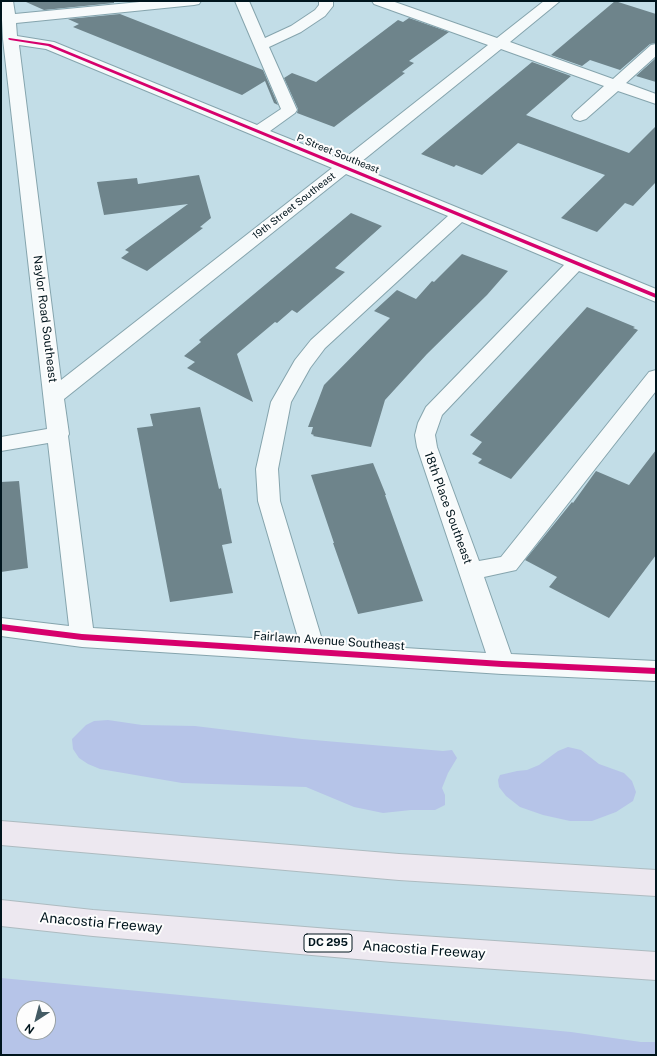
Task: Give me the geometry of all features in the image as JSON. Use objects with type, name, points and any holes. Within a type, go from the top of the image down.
[{"type":"highway","points":[[1,833],[399,868],[656,883]]},
{"type":"highway","name":"Anacostia Freeway","points":[[1,913],[93,923],[384,947],[656,966]]},
{"type":"street","name":"Naylor Road Southeast","points":[[6,1],[59,434],[82,637]]},
{"type":"street","points":[[8,19],[194,1]]},
{"type":"street","points":[[242,1],[289,110],[258,132]]},
{"type":"street","points":[[261,45],[296,29],[320,13],[326,6],[326,1]]},
{"type":"street","points":[[379,1],[656,99]]},
{"type":"street","name":"19th Street Southeast","points":[[54,396],[553,1]]},
{"type":"street","name":"P Street Southeast","points":[[10,39],[49,45],[656,296]]},
{"type":"street","points":[[580,116],[656,48]]},
{"type":"street","points":[[314,652],[269,501],[268,469],[273,436],[281,402],[302,365],[318,344],[459,215]]},
{"type":"street","name":"18th Place Southeast","points":[[502,664],[427,447],[425,435],[433,412],[576,263]]},
{"type":"street","points":[[471,571],[508,564],[656,377]]},
{"type":"street","points":[[1,444],[59,434]]},
{"type":"street","name":"Fairlawn Avenue Southeast","points":[[1,627],[82,637],[502,664],[653,667]]},
{"type":"shaded area","points":[[108,720],[142,725],[195,726],[302,739],[443,751],[452,750],[457,758],[448,773],[442,788],[445,795],[445,805],[435,810],[411,810],[383,813],[354,807],[306,787],[182,783],[100,769],[79,758],[73,749],[72,739],[86,725],[94,721]]},
{"type":"shaded area","points":[[568,747],[581,750],[599,764],[624,773],[632,781],[636,792],[633,801],[616,812],[592,821],[570,821],[543,815],[520,807],[506,796],[499,787],[498,780],[500,775],[527,770],[539,765],[558,751]]},
{"type":"shaded area","points":[[1,978],[571,1032],[641,1042],[656,1042],[656,1055],[1,1055]]},
{"type":"building","points":[[26,1],[114,1],[114,3],[44,10]]},
{"type":"building","points":[[615,1],[656,14],[656,43],[650,44],[620,70],[590,60],[582,66],[551,55]]},
{"type":"building","points":[[120,14],[263,70],[278,105],[274,103],[265,81],[242,95],[73,27],[79,24],[68,19]]},
{"type":"building","points":[[409,18],[449,32],[409,61],[414,63],[402,72],[405,73],[334,127],[297,113],[298,109],[284,78],[292,73],[316,82],[398,20],[403,22]]},
{"type":"building","points":[[656,58],[656,82],[636,76]]},
{"type":"building","points":[[532,62],[571,76],[526,115],[629,153],[656,126],[656,182],[633,206],[625,203],[597,232],[561,218],[605,175],[518,143],[482,175],[456,165],[454,167],[421,154]]},
{"type":"building","points":[[199,175],[211,218],[200,227],[203,228],[147,271],[121,258],[129,252],[125,250],[188,204],[104,215],[97,182],[137,178],[138,184]]},
{"type":"building","points":[[351,213],[382,226],[335,268],[345,272],[297,313],[292,310],[277,323],[275,322],[237,354],[253,402],[187,368],[195,362],[184,356],[201,342],[199,340]]},
{"type":"building","points":[[462,254],[508,271],[487,295],[427,354],[385,400],[371,447],[313,436],[314,435],[311,434],[313,427],[308,427],[324,385],[390,318],[374,311],[397,290],[416,299],[432,281],[434,282]]},
{"type":"building","points":[[587,307],[635,327],[633,328],[638,330],[511,479],[478,463],[482,459],[472,454],[482,442],[470,435]]},
{"type":"building","points":[[200,407],[219,489],[221,488],[232,543],[222,545],[233,593],[170,602],[137,428],[153,426],[150,414]]},
{"type":"building","points":[[656,450],[656,555],[609,618],[549,587],[557,577],[525,560],[572,502],[573,503],[596,471],[629,485]]},
{"type":"building","points":[[373,463],[386,495],[423,601],[358,614],[311,475]]},
{"type":"building","points":[[19,481],[28,568],[1,572],[1,482]]},
{"type":"cycle path","points":[[10,39],[49,45],[656,296]]},
{"type":"cycle path","points":[[1,627],[82,637],[502,664],[656,671]]}]
